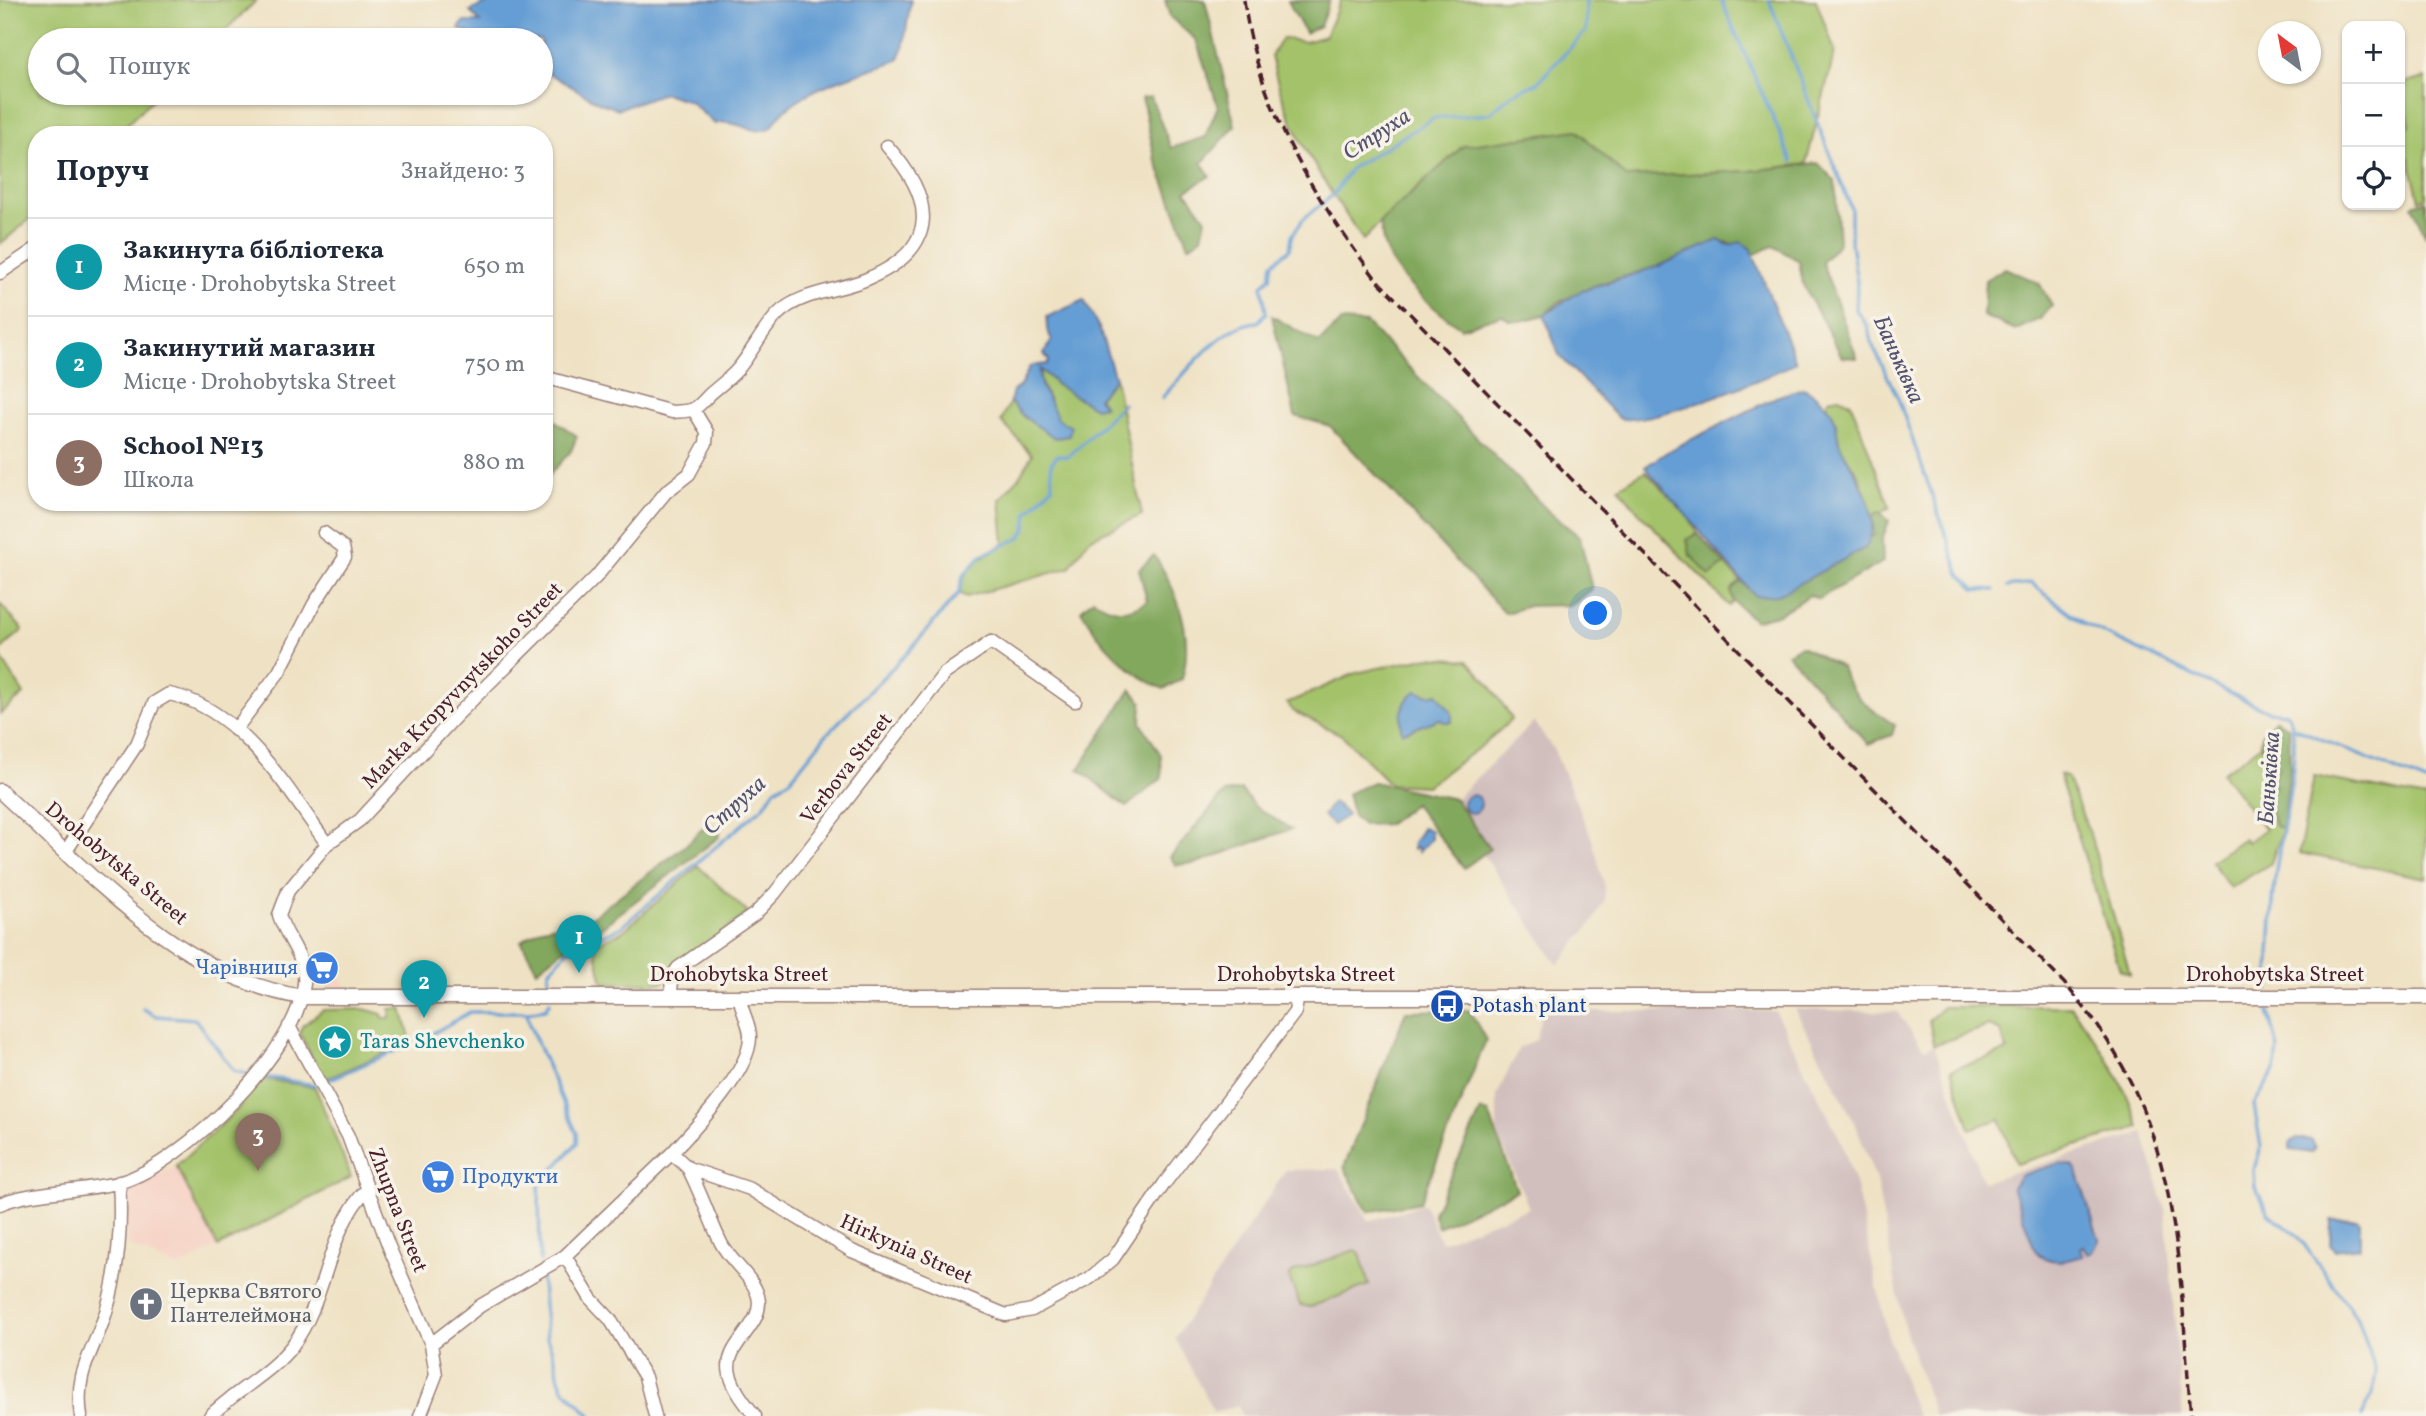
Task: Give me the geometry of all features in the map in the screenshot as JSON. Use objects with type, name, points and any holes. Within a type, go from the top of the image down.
[{"type":"street","points":[[553,379],[672,411],[693,409],[736,371],[785,309],[792,304],[867,279],[892,266],[914,246],[921,234],[923,215],[919,195],[909,171],[887,146]]},
{"type":"street","points":[[0,273],[28,254]]},
{"type":"street","name":"Marka Kropyvnytskoho Street","points":[[302,997],[304,975],[299,952],[279,915],[288,891],[327,844],[343,835],[376,803],[454,717],[596,577],[666,492],[689,474],[706,443],[707,432],[693,409]]},
{"type":"street","points":[[235,730],[279,672],[314,604],[345,557],[343,547],[324,533]]},
{"type":"street","name":"Verbova Street","points":[[671,995],[672,976],[678,968],[755,914],[775,893],[944,674],[991,642],[1075,701]]},
{"type":"street","points":[[66,851],[137,744],[154,703],[162,696],[181,696],[235,730],[270,764],[327,844]]},
{"type":"street","name":"Drohobytska Street","points":[[0,791],[146,921],[203,960],[262,989],[302,997],[1298,996],[1921,1000],[2124,996],[2426,997]]},
{"type":"street","points":[[431,1344],[489,1300],[565,1256],[672,1153],[716,1105],[748,1050],[750,1039],[740,996]]},
{"type":"street","name":"Hirkynia Street","points":[[672,1153],[688,1168],[750,1189],[852,1251],[1006,1315],[1017,1315],[1090,1278],[1113,1259],[1164,1184],[1295,1012],[1298,996]]},
{"type":"street","points":[[1,1203],[119,1182],[154,1168],[191,1143],[256,1075],[289,1026],[302,997]]},
{"type":"street","name":"Zhupna Street","points":[[289,1026],[348,1136],[389,1247],[431,1344],[436,1375],[420,1416]]},
{"type":"street","points":[[688,1168],[706,1203],[721,1244],[758,1294],[759,1306],[753,1321],[729,1358],[729,1372],[735,1388],[755,1416]]},
{"type":"street","points":[[81,1416],[79,1382],[106,1314],[114,1283],[121,1237],[119,1182]]},
{"type":"street","points":[[210,1416],[292,1345],[319,1295],[337,1234],[352,1207],[368,1188]]},
{"type":"street","points":[[565,1256],[591,1299],[610,1319],[645,1377],[655,1416]]},
{"type":"shaded area","points":[[1534,722],[1554,750],[1592,839],[1605,888],[1604,901],[1593,922],[1558,965],[1483,854],[1490,849],[1455,799]]},
{"type":"shaded area","points":[[324,952],[347,986],[313,985],[305,964]]},
{"type":"shaded area","points":[[1795,1009],[1897,1012],[1924,1049],[1934,1045],[1983,1182],[2143,1133],[2165,1208],[2183,1416],[1934,1416],[1904,1326],[1876,1180],[1856,1125]]},
{"type":"shaded area","points":[[1547,1011],[1775,1011],[1841,1141],[1857,1190],[1887,1334],[1917,1416],[1242,1416],[1238,1405],[1214,1413],[1175,1338],[1286,1170],[1338,1169],[1369,1221],[1424,1204],[1441,1242],[1529,1208],[1497,1131],[1497,1095],[1519,1048],[1536,1040],[1541,1015]]},
{"type":"shaded area","points":[[262,1079],[315,1087],[351,1177],[178,1268],[131,1247],[127,1242],[125,1196],[131,1186],[147,1182],[176,1166],[236,1111]]},
{"type":"green space","points":[[0,0],[257,0],[228,28],[28,28],[28,105],[147,105],[125,126],[28,126],[28,221],[0,244]]},
{"type":"green space","points":[[1165,0],[1205,0],[1235,126],[1202,163],[1210,176],[1186,191],[1206,219],[1202,237],[1189,246],[1155,158],[1142,98],[1151,97],[1171,148],[1205,137],[1218,106],[1196,40],[1170,17]]},
{"type":"green space","points":[[1330,0],[1320,26],[1305,33],[1288,1]]},
{"type":"green space","points":[[1341,0],[1816,0],[1835,51],[1806,164],[1750,171],[1626,177],[1577,130],[1396,207],[1363,240],[1333,196],[1296,130],[1286,107],[1271,56],[1282,38],[1305,42],[1325,36]]},
{"type":"green space","points":[[2426,78],[2426,198],[2419,200],[2409,158],[2405,159],[2405,128],[2410,126],[2405,105],[2405,83]]},
{"type":"green space","points":[[1577,130],[1626,177],[1750,171],[1818,163],[1835,181],[1839,243],[1822,262],[1857,358],[1842,357],[1803,285],[1799,261],[1773,246],[1753,255],[1751,249],[1718,240],[1659,266],[1596,285],[1559,302],[1544,315],[1510,321],[1502,315],[1461,328],[1412,288],[1388,254],[1380,222],[1463,146]]},
{"type":"green space","points":[[2426,201],[2426,237],[2412,205]]},
{"type":"green space","points":[[2005,268],[2039,283],[2052,306],[2040,319],[2016,330],[1983,316],[1985,280]]},
{"type":"green space","points":[[1272,316],[1319,343],[1341,321],[1366,323],[1549,512],[1580,537],[1592,589],[1572,605],[1529,606],[1505,613],[1330,426],[1295,416]]},
{"type":"green space","points":[[1041,368],[1057,385],[1095,408],[1104,405],[1098,398],[1115,378],[1142,515],[1089,539],[1069,568],[966,597],[959,593],[969,569],[1004,544],[1000,499],[1019,477],[1032,455],[1001,421],[1010,402],[1024,417],[1040,426],[1057,418],[1040,381]]},
{"type":"green space","points":[[1839,397],[1851,403],[1890,507],[1872,517],[1860,478],[1840,447],[1833,415],[1825,407],[1828,399]]},
{"type":"green space","points":[[553,419],[577,436],[571,451],[553,471]]},
{"type":"green space","points":[[1645,471],[1688,516],[1698,534],[1687,540],[1710,576],[1725,564],[1741,581],[1731,590],[1733,601],[1729,606],[1637,510],[1619,487]]},
{"type":"green space","points":[[1879,511],[1889,521],[1882,540],[1883,562],[1818,599],[1810,595],[1779,614],[1755,621],[1733,601],[1731,590],[1741,581],[1755,596],[1874,535],[1872,517]]},
{"type":"green space","points":[[1698,534],[1725,564],[1710,576],[1690,555],[1687,539]]},
{"type":"green space","points":[[1154,555],[1171,584],[1185,630],[1182,679],[1164,689],[1139,675],[1116,656],[1081,610],[1093,599],[1107,607],[1120,610],[1133,608],[1147,601],[1139,569]]},
{"type":"green space","points":[[0,604],[23,630],[0,650]]},
{"type":"green space","points":[[1801,646],[1841,667],[1856,694],[1895,725],[1892,735],[1868,744],[1787,653]]},
{"type":"green space","points":[[0,656],[24,694],[0,714]]},
{"type":"green space","points":[[1429,657],[1468,660],[1490,685],[1512,719],[1487,742],[1426,786],[1390,784],[1342,735],[1293,711],[1287,703],[1356,673]]},
{"type":"green space","points":[[1131,689],[1142,702],[1141,723],[1161,755],[1162,778],[1126,807],[1079,769]]},
{"type":"green space","points":[[2276,719],[2289,728],[2290,767],[2283,828],[2275,826],[2267,796],[2276,787],[2273,781],[2279,767],[2266,754],[2260,742],[2263,733]]},
{"type":"green space","points":[[2261,745],[2280,767],[2273,781],[2276,787],[2268,804],[2275,826],[2283,828],[2271,863],[2230,888],[2211,861],[2244,838],[2247,842],[2265,829],[2222,773]]},
{"type":"green space","points":[[2059,775],[2067,777],[2090,834],[2130,974],[2120,970]]},
{"type":"green space","points":[[2314,776],[2426,798],[2426,878],[2299,853]]},
{"type":"green space","points":[[1373,782],[1455,799],[1490,849],[1464,868],[1414,804],[1388,824],[1363,825],[1353,816],[1347,794]]},
{"type":"green space","points":[[1241,790],[1254,806],[1291,829],[1197,863],[1176,865],[1170,857],[1224,793]]},
{"type":"green space","points":[[713,826],[720,829],[719,837],[594,933],[568,946],[537,970],[521,941],[542,928],[589,919],[686,845],[703,828]]},
{"type":"green space","points":[[698,866],[748,913],[668,976],[663,983],[603,983],[594,944],[622,932]]},
{"type":"green space","points":[[2070,1006],[2110,1063],[2139,1127],[2016,1164],[2000,1119],[1970,1129],[1951,1070],[2007,1051],[2001,1031],[1989,1026],[1934,1045],[1929,1020],[1943,1007]]},
{"type":"green space","points":[[402,1008],[411,1042],[324,1080],[300,1034],[302,1026],[323,1010],[364,1009],[382,1014],[383,1018],[390,1018],[390,1009]]},
{"type":"green space","points":[[1469,1010],[1486,1040],[1420,1202],[1368,1212],[1344,1167],[1406,1011]]},
{"type":"green space","points":[[262,1079],[315,1087],[351,1177],[218,1247],[176,1166],[236,1111]]},
{"type":"green space","points":[[1481,1111],[1489,1113],[1517,1191],[1438,1227],[1433,1213]]},
{"type":"green space","points":[[1355,1250],[1360,1253],[1369,1285],[1310,1307],[1300,1305],[1289,1277],[1293,1272]]},
{"type":"water","points":[[493,0],[911,0],[903,49],[898,60],[828,84],[810,93],[795,102],[772,127],[765,130],[730,123],[715,124],[689,101],[664,93],[618,109],[600,103],[553,76],[553,28],[459,28],[464,22],[480,22],[470,11]]},
{"type":"water","points":[[1718,240],[1729,245],[1741,242],[1751,249],[1796,362],[1735,389],[1680,408],[1633,419],[1618,418],[1559,355],[1544,315],[1579,292],[1659,266]]},
{"type":"water","points":[[1084,300],[1099,328],[1115,378],[1098,398],[1104,406],[1095,408],[1057,385],[1040,369],[1042,388],[1057,418],[1071,427],[1069,436],[1055,438],[1024,417],[1010,402],[1013,391],[1020,386],[1030,366],[1047,364],[1049,360],[1044,354],[1052,340],[1047,330],[1047,317]]},
{"type":"water","points":[[1803,388],[1821,400],[1834,417],[1840,445],[1867,497],[1871,510],[1871,536],[1865,548],[1778,595],[1755,596],[1645,467],[1670,450],[1776,397]]},
{"type":"water","points":[[1416,691],[1430,695],[1437,693],[1452,713],[1452,722],[1440,719],[1402,733],[1403,709],[1407,699]]},
{"type":"water","points":[[1468,795],[1476,795],[1481,804],[1479,811],[1468,813],[1463,808],[1463,800]]},
{"type":"water","points":[[1332,803],[1347,815],[1333,825],[1323,816]]},
{"type":"water","points":[[1423,827],[1431,831],[1431,839],[1418,853],[1418,847],[1413,850],[1413,843]]},
{"type":"water","points":[[2297,1138],[2312,1140],[2315,1148],[2311,1153],[2290,1150],[2290,1143]]},
{"type":"water","points":[[2060,1163],[2073,1166],[2077,1171],[2099,1240],[2093,1252],[2088,1254],[2083,1246],[2080,1248],[2083,1256],[2058,1261],[2046,1258],[2035,1250],[2012,1187],[2021,1175]]},
{"type":"water","points":[[2358,1219],[2360,1247],[2335,1250],[2330,1245],[2331,1220]]},
{"type":"waterway","name":"Струха","points":[[1162,398],[1218,340],[1244,325],[1258,322],[1266,313],[1262,285],[1270,278],[1273,263],[1290,249],[1292,236],[1303,219],[1333,195],[1351,168],[1434,118],[1489,114],[1512,94],[1537,83],[1586,31],[1586,0]]},
{"type":"waterway","points":[[1721,0],[1792,161]]},
{"type":"waterway","name":"Баньківка","points":[[1769,0],[1851,208],[1851,243],[1857,283],[1856,310],[1868,327],[1871,342],[1898,398],[1960,575],[1975,589],[1995,590]]},
{"type":"waterway","name":"Струха","points":[[549,994],[549,971],[568,950],[620,928],[764,806],[775,789],[790,780],[826,735],[909,651],[959,593],[963,576],[982,555],[1020,538],[1026,529],[1028,512],[1052,487],[1051,463],[1058,455],[1068,457],[1123,404]]},
{"type":"waterway","name":"Баньківка","points":[[2008,587],[2031,583],[2084,624],[2268,711],[2287,713],[2292,727],[2293,767],[2274,886],[2268,990]]},
{"type":"waterway","points":[[2295,728],[2426,783]]},
{"type":"waterway","name":"Струха","points":[[540,1261],[539,1186],[577,1143],[577,1134],[529,1024],[527,1012],[545,1009],[550,1002]]},
{"type":"waterway","points":[[143,1009],[156,1016],[195,1019],[234,1071],[252,1075]]},
{"type":"waterway","points":[[418,1042],[470,1012],[526,1012]]},
{"type":"waterway","name":"Баньківка","points":[[2269,1012],[2278,1049],[2275,1069],[2254,1105],[2261,1147],[2254,1169],[2255,1187],[2269,1214],[2298,1236],[2359,1321],[2376,1372],[2373,1394],[2362,1416]]},
{"type":"waterway","points":[[324,1082],[412,1044]]},
{"type":"waterway","points":[[260,1076],[315,1085]]},
{"type":"waterway","name":"Струха","points":[[541,1273],[547,1338],[559,1379],[563,1388],[591,1416]]},
{"type":"railway","points":[[1244,0],[1262,77],[1292,149],[1331,216],[1377,280],[2064,983],[2103,1033],[2132,1084],[2152,1135],[2166,1187],[2176,1241],[2191,1416]]},
{"type":"place","name":"Чарівниця","points":[[322,968]]},
{"type":"place","name":"Закинута бібліотека","points":[[579,973]]},
{"type":"place","name":"Potash plant","points":[[1447,1006]]},
{"type":"place","name":"Закинутий магазин","points":[[424,1018]]},
{"type":"place","name":"Taras Shevchenko","points":[[335,1042]]},
{"type":"place","name":"School №13","points":[[258,1171]]},
{"type":"place","name":"Продукти","points":[[438,1177]]},
{"type":"place","name":"Церква Святого Пантелеймона","points":[[146,1304]]}]
